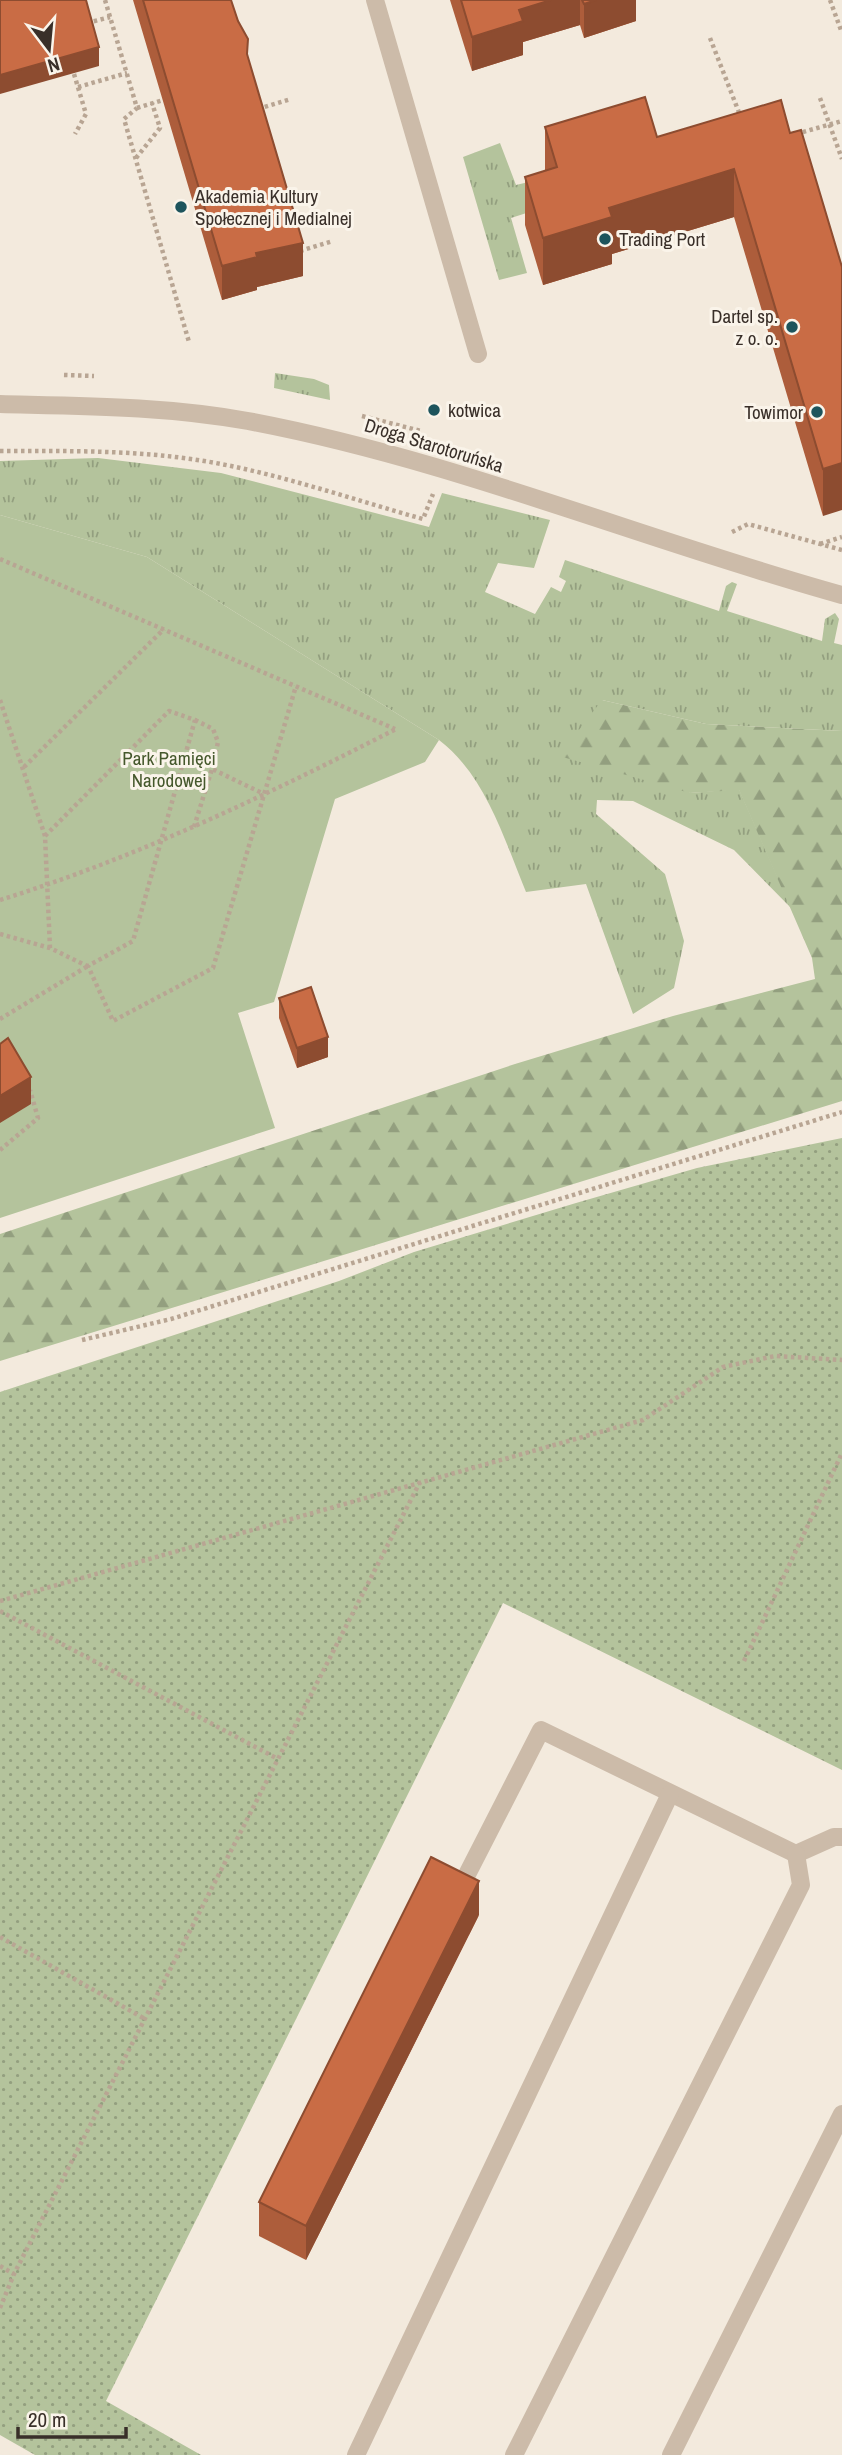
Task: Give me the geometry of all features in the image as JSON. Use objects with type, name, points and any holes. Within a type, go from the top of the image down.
[{"type":"street","points":[[375,0],[478,354]]},
{"type":"street","name":"Droga Starotoruńska","points":[[0,404],[146,407],[246,420],[351,442],[768,575],[842,595]]},
{"type":"street","points":[[453,1902],[541,1730],[796,1854],[834,1837],[842,1837]]},
{"type":"street","points":[[356,2455],[670,1794]]},
{"type":"street","points":[[514,2455],[801,1885],[796,1854]]},
{"type":"street","points":[[671,2455],[842,2113]]},
{"type":"path","points":[[105,0],[137,108]]},
{"type":"path","points":[[830,0],[842,33]]},
{"type":"path","points":[[87,24],[110,18]]},
{"type":"path","points":[[710,38],[743,122]]},
{"type":"path","points":[[78,87],[127,73]]},
{"type":"path","points":[[74,74],[86,114],[75,134]]},
{"type":"path","points":[[254,110],[291,99]]},
{"type":"path","points":[[820,99],[842,159]]},
{"type":"path","points":[[163,100],[137,108],[121,120],[189,342]]},
{"type":"path","points":[[135,159],[160,128],[152,103]]},
{"type":"path","points":[[791,136],[842,121]]},
{"type":"path","points":[[296,253],[332,241]]},
{"type":"path","points":[[0,451],[88,451],[194,459],[245,470],[423,519],[444,470]]},
{"type":"path","points":[[819,544],[842,537]]},
{"type":"path","points":[[0,559],[396,729],[161,842],[0,900]]},
{"type":"path","points":[[24,767],[164,629]]},
{"type":"path","points":[[0,934],[50,948],[88,966],[113,1021],[213,968],[296,686]]},
{"type":"path","points":[[0,700],[45,836],[50,948]]},
{"type":"path","points":[[45,836],[169,711],[214,729],[218,742],[194,827]]},
{"type":"path","points":[[0,1019],[133,941],[195,720]]},
{"type":"path","points":[[212,769],[264,794]]},
{"type":"path","points":[[0,1150],[38,1118],[27,1083]]},
{"type":"path","points":[[82,1340],[171,1320],[842,1112]]},
{"type":"path","points":[[0,1601],[643,1419],[723,1367],[775,1356],[842,1360]]},
{"type":"path","points":[[744,1661],[842,1452]]},
{"type":"path","points":[[0,2308],[14,2274],[420,1482]]},
{"type":"path","points":[[0,1611],[278,1759]]},
{"type":"path","points":[[0,1937],[145,2018]]},
{"type":"path","points":[[0,2266],[14,2274]]},
{"type":"green space","points":[[500,143],[516,185],[537,180],[545,207],[511,218],[527,273],[499,280],[463,157]]},
{"type":"green space","points":[[275,373],[314,379],[329,385],[330,400],[274,388]]},
{"type":"green space","points":[[98,458],[221,473],[429,527],[442,493],[550,520],[534,568],[498,563],[485,592],[535,614],[551,587],[561,592],[566,581],[559,577],[565,560],[719,611],[726,586],[732,582],[737,584],[727,611],[822,641],[825,619],[835,613],[839,619],[834,643],[842,645],[842,731],[706,724],[602,700],[690,793],[739,789],[791,908],[734,850],[633,801],[597,800],[596,814],[665,874],[684,941],[674,988],[633,1014],[586,884],[526,892],[501,830],[481,790],[469,771],[439,740],[147,557],[0,515],[0,461]]},
{"type":"green space","name":"Park Pamięci Narodowej","points":[[0,515],[147,557],[439,740],[425,762],[335,799],[274,1002],[238,1013],[275,1128],[0,1218]]},
{"type":"green space","points":[[602,700],[706,724],[842,731],[842,1101],[0,1361],[0,1234],[515,1064],[673,1016],[815,979],[812,958],[739,790],[690,793],[559,756]]},
{"type":"green space","points":[[842,1138],[842,1770],[503,1603],[106,2401],[201,2455],[35,2455],[0,2435],[0,1392],[339,1281],[414,1252],[576,1203],[697,1168]]},
{"type":"building","points":[[0,0],[86,0],[99,47],[0,75]]},
{"type":"building","points":[[143,0],[231,0],[248,39],[247,54],[303,243],[256,253],[257,257],[222,266]]},
{"type":"building","points":[[461,0],[551,0],[519,10],[523,21],[472,37]]},
{"type":"building","name":"Towimor","points":[[645,97],[657,137],[781,100],[790,133],[801,130],[842,267],[842,463],[823,469],[734,169],[609,208],[612,217],[543,238],[525,177],[557,167],[545,127]]},
{"type":"building","points":[[311,987],[328,1037],[297,1048],[279,998]]},
{"type":"building","points":[[8,1038],[31,1077],[0,1096],[0,1044]]},
{"type":"building","points":[[431,1857],[479,1881],[306,2226],[259,2202]]},
{"type":"place","name":"Akademia Kultury Społecznej i Medialnej","points":[[181,207]]},
{"type":"place","name":"Trading Port","points":[[605,239]]},
{"type":"place","name":"Dartel sp. z o. o.","points":[[792,327]]},
{"type":"place","name":"kotwica","points":[[434,410]]},
{"type":"place","name":"Towimor","points":[[817,412]]}]
